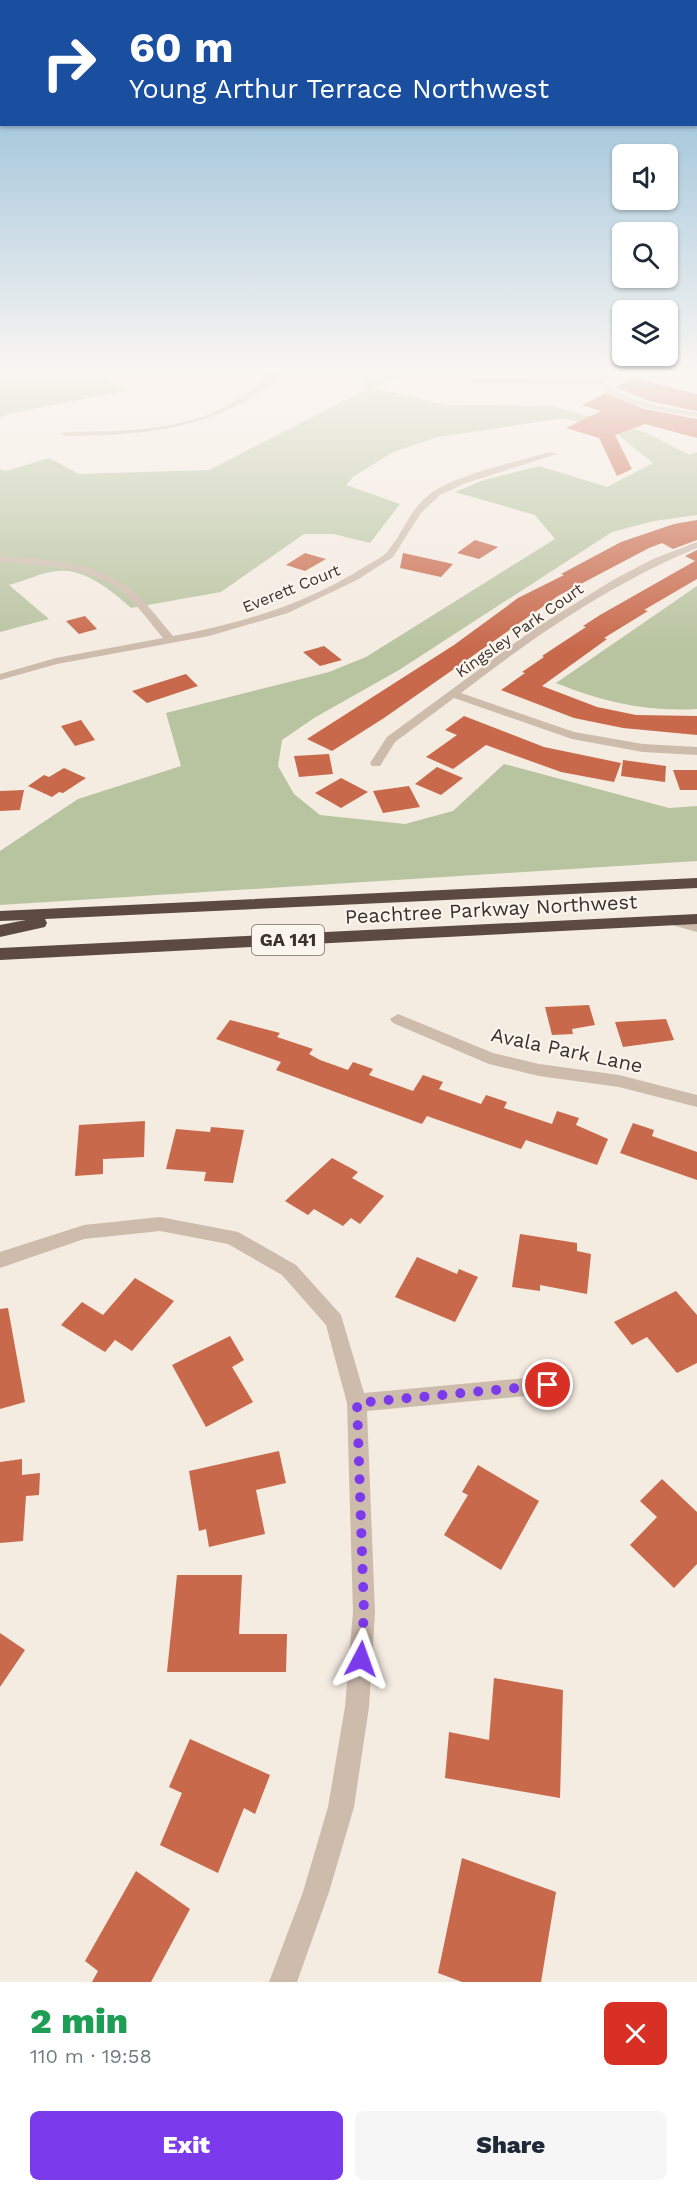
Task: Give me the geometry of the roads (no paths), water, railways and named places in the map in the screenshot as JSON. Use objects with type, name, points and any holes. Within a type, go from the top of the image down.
[{"type":"highway","points":[[641,886],[697,875]]},
{"type":"highway","name":"Peachtree Parkway Northwest","points":[[0,916],[697,884]]},
{"type":"highway","points":[[0,931],[82,912]]},
{"type":"highway","name":"Peachtree Parkway Northwest","points":[[0,954],[697,919]]},
{"type":"street","name":"Everett Court","points":[[0,677],[56,662],[171,641],[250,622],[313,599],[354,578],[390,555],[417,511],[437,494],[463,481],[515,465]]},
{"type":"street","name":"Kingsley Park Court","points":[[375,763],[391,740],[578,604],[669,555],[697,545]]},
{"type":"street","points":[[0,559],[69,566],[103,576],[128,592],[171,641]]},
{"type":"street","points":[[454,694],[572,735],[643,748],[697,751]]},
{"type":"street","points":[[670,920],[697,927]]},
{"type":"street","name":"Avala Park Lane","points":[[398,1019],[489,1058],[539,1070],[619,1081],[697,1101]]},
{"type":"street","points":[[0,1260],[84,1232],[160,1224],[232,1237],[289,1270],[334,1321],[357,1403],[364,1612],[357,1707],[340,1807],[316,1892],[283,1982]]},
{"type":"street","points":[[357,1403],[548,1385]]}]
